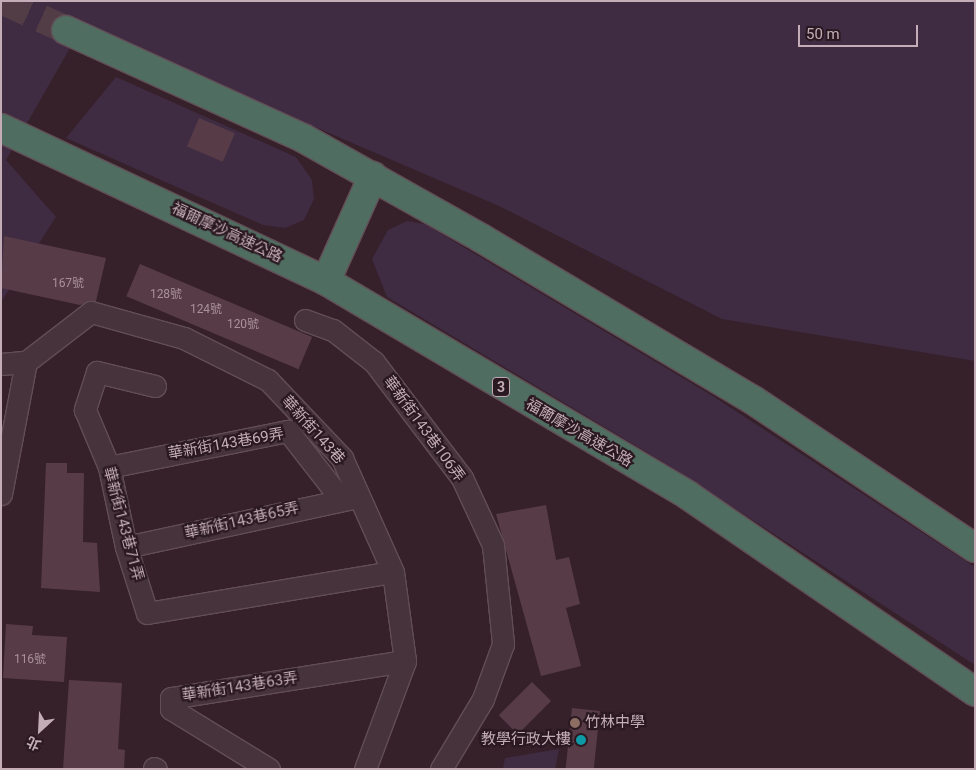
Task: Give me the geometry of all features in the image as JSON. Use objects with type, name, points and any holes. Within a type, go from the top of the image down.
[{"type":"highway","points":[[66,30],[303,138],[373,176],[633,326],[975,548]]},
{"type":"highway","name":"福爾摩沙高速公路","points":[[1,128],[326,281],[689,496],[975,692]]},
{"type":"highway","points":[[326,281],[373,176]]},
{"type":"street","name":"華新街143巷","points":[[26,362],[91,312],[184,338],[268,380],[342,458],[350,498],[393,572],[405,661],[365,769]]},
{"type":"street","name":"華新街143巷106弄","points":[[305,320],[333,330],[374,362],[462,478],[493,545],[503,644],[483,699],[441,769]]},
{"type":"street","points":[[1,364],[26,362],[1,494]]},
{"type":"street","name":"華新街143巷71弄","points":[[155,386],[97,372],[85,410],[109,467],[126,547],[148,612],[393,572]]},
{"type":"street","name":"華新街143巷69弄","points":[[109,467],[288,431],[350,498]]},
{"type":"street","name":"華新街143巷65弄","points":[[126,547],[350,498]]},
{"type":"street","name":"華新街143巷63弄","points":[[269,769],[171,709],[171,698],[405,661]]},
{"type":"shaded area","points":[[1,1],[975,1],[975,361],[722,319],[499,206],[82,27],[6,160],[56,217],[1,302]]},
{"type":"shaded area","points":[[116,77],[296,157],[312,180],[314,199],[304,220],[285,228],[263,225],[66,138]]},
{"type":"shaded area","points":[[407,221],[425,224],[708,393],[975,567],[975,665],[668,465],[387,297],[372,259],[388,230]]},
{"type":"shaded area","points":[[559,749],[555,769],[503,769],[505,758]]},
{"type":"building","points":[[199,118],[235,133],[223,162],[187,147]]},
{"type":"building","points":[[4,236],[106,258],[96,301],[80,305],[1,288]]},
{"type":"building","points":[[140,264],[312,337],[298,369],[126,296]]},
{"type":"building","points":[[46,463],[67,463],[67,473],[84,473],[83,542],[97,543],[100,592],[41,588]]},
{"type":"building","points":[[546,505],[556,560],[569,557],[580,604],[566,608],[581,666],[541,676],[496,514]]},
{"type":"building","points":[[6,624],[33,626],[32,635],[67,637],[64,682],[3,678]]},
{"type":"building","points":[[69,680],[122,683],[118,749],[125,750],[124,769],[63,769]]},
{"type":"building","points":[[532,682],[551,701],[518,734],[499,715]]},
{"type":"building","name":"教學行政大樓","points":[[572,708],[600,711],[594,769],[566,769]]},
{"type":"tunnel","points":[[3,1],[66,30]]},
{"type":"place","name":"竹林中學","points":[[575,723]]},
{"type":"place","name":"教學行政大樓","points":[[581,740]]}]
